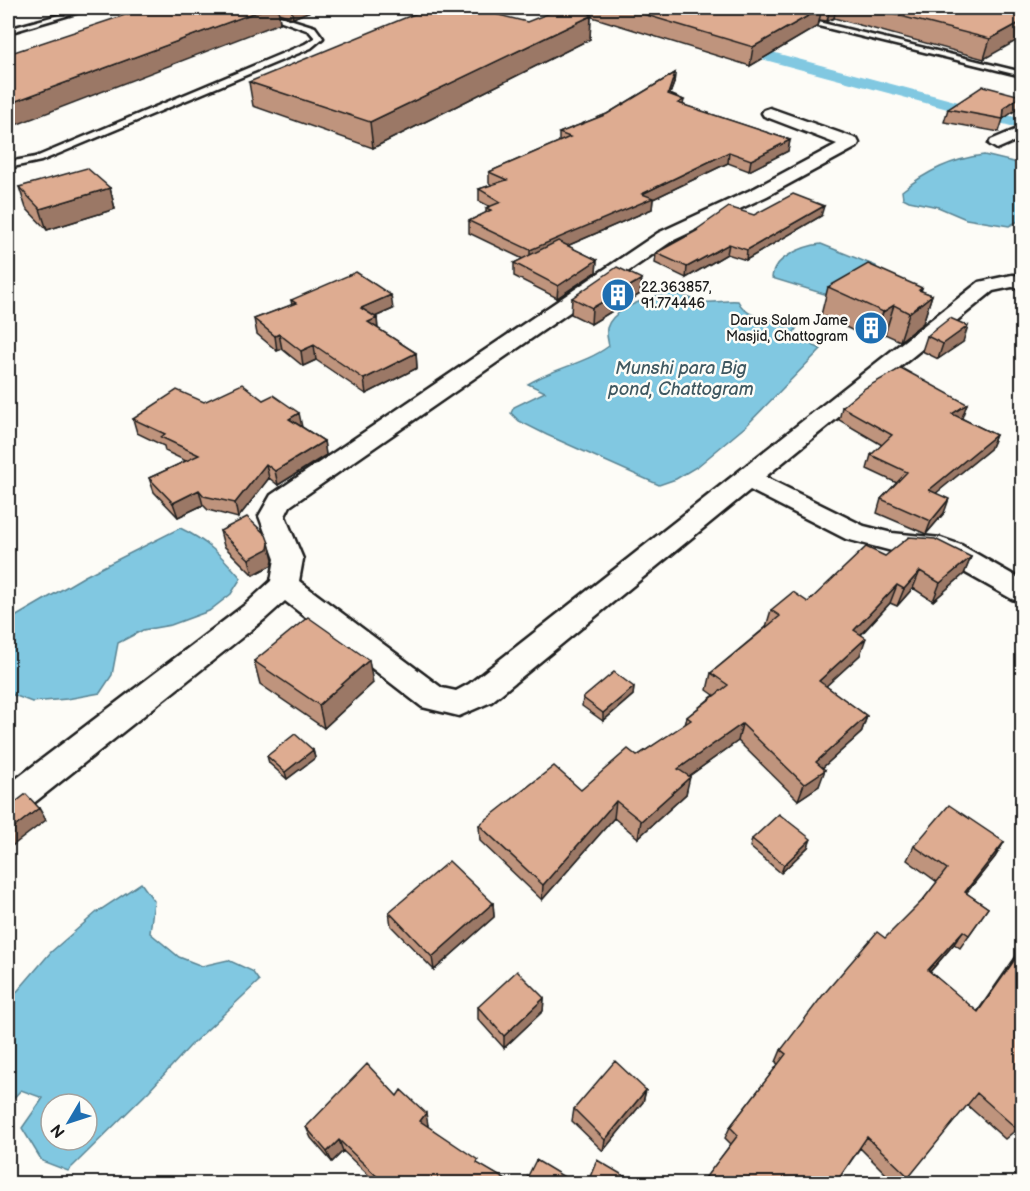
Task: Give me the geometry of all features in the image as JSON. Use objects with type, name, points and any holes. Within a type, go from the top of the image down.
[{"type":"street","points":[[8,804],[256,611],[284,585],[289,559],[272,516],[280,501],[665,237],[761,192],[851,143],[770,113]]},
{"type":"street","points":[[997,144],[1020,134]]},
{"type":"street","points":[[284,585],[433,698],[459,704],[480,693],[987,286],[1012,281],[1023,282]]},
{"type":"street","points":[[747,478],[856,533],[892,542],[931,545],[951,552],[1023,592]]},
{"type":"lane","points":[[8,31],[90,8]]},
{"type":"lane","points":[[8,165],[38,159],[308,46],[319,38],[312,29],[249,8]]},
{"type":"lane","points":[[792,16],[993,69],[1023,74]]},
{"type":"water","points":[[984,155],[1022,164],[1022,219],[1009,226],[966,219],[938,207],[903,198],[902,191],[930,172],[951,163]]},
{"type":"water","points":[[821,244],[876,266],[877,270],[834,297],[772,278],[778,265],[790,254]]},
{"type":"water","name":"Munshi para Big pond, Chattogram","points":[[671,292],[701,302],[738,301],[749,313],[797,327],[792,336],[821,349],[746,426],[698,466],[676,479],[659,485],[547,435],[519,421],[511,413],[514,407],[545,392],[528,384],[590,357],[609,346],[607,328],[617,314],[625,308]]},
{"type":"water","points":[[180,528],[213,549],[241,578],[231,594],[209,611],[171,625],[143,630],[118,643],[112,675],[100,693],[32,702],[8,693],[8,621],[85,576]]},
{"type":"water","points":[[141,883],[154,901],[150,933],[179,957],[202,966],[228,960],[252,971],[259,981],[191,1045],[99,1140],[99,1092],[39,1092],[39,1097],[21,1090],[8,1104],[8,1002],[51,952],[97,912]]},
{"type":"water","points":[[39,1104],[39,1152],[87,1152],[68,1171],[42,1161],[22,1128]]},
{"type":"building","points":[[146,8],[267,8],[8,104],[8,54]]},
{"type":"building","points":[[429,8],[471,8],[527,22],[562,8],[587,8],[591,16],[370,122],[249,82]]},
{"type":"building","points":[[623,8],[822,8],[753,47]]},
{"type":"building","points":[[869,8],[1023,8],[1023,21],[990,39]]},
{"type":"building","points":[[675,73],[668,94],[684,100],[678,103],[790,140],[751,160],[729,152],[642,194],[653,198],[530,250],[469,221],[491,210],[486,208],[501,202],[479,189],[507,180],[489,172],[570,137],[559,133],[607,114]]},
{"type":"building","points":[[983,86],[1021,96],[1004,108],[1003,119],[948,109]]},
{"type":"building","points":[[87,168],[110,188],[40,209],[19,187]]},
{"type":"building","points":[[793,194],[824,206],[747,250],[729,244],[687,267],[656,253],[698,230],[696,230],[729,207],[754,215]]},
{"type":"building","points":[[558,241],[597,260],[558,286],[514,263]]},
{"type":"building","points":[[868,264],[922,288],[919,290],[932,295],[909,313],[894,305],[883,312],[828,287]]},
{"type":"building","points":[[617,267],[642,279],[592,308],[572,298]]},
{"type":"building","points":[[356,272],[391,295],[361,308],[377,318],[368,322],[416,353],[364,379],[314,345],[301,351],[279,334],[275,336],[254,319],[296,303],[291,300]]},
{"type":"building","points":[[950,318],[968,326],[943,344],[927,336]]},
{"type":"building","points":[[901,368],[967,404],[952,414],[996,435],[929,490],[949,499],[931,521],[881,499],[907,472],[871,455],[892,435],[842,407],[865,388]]},
{"type":"building","points":[[242,384],[263,400],[273,395],[299,413],[289,419],[324,441],[275,471],[266,464],[235,503],[204,496],[199,490],[173,503],[149,478],[199,455],[161,437],[165,434],[133,419],[177,390],[204,402]]},
{"type":"building","points":[[247,517],[266,535],[269,543],[268,549],[249,559],[220,531]]},
{"type":"building","points":[[909,537],[935,539],[971,557],[940,583],[920,571],[904,589],[897,585],[854,630],[866,638],[819,681],[867,716],[816,762],[825,770],[804,784],[742,724],[678,769],[690,777],[641,821],[616,801],[543,885],[479,825],[554,766],[581,790],[628,749],[637,756],[691,720],[687,717],[728,685],[711,673],[780,616],[771,610],[793,592],[808,602],[866,547],[885,556]]},
{"type":"building","points":[[308,617],[369,660],[319,705],[254,661]]},
{"type":"building","points":[[614,672],[634,687],[603,713],[583,698]]},
{"type":"building","points":[[295,734],[313,750],[285,772],[267,756]]},
{"type":"building","points":[[26,794],[39,808],[8,832],[8,806]]},
{"type":"building","points":[[949,805],[1004,842],[965,892],[988,908],[969,935],[963,931],[928,970],[978,1012],[1023,948],[1023,1121],[1017,1129],[977,1093],[909,1177],[867,1137],[835,1184],[703,1184],[702,1182],[738,1135],[730,1127],[786,1054],[781,1050],[823,995],[877,932],[885,938],[923,900],[947,869],[914,846]]},
{"type":"building","points":[[779,814],[811,839],[784,865],[752,839]]},
{"type":"building","points":[[449,861],[493,903],[432,957],[389,912]]},
{"type":"building","points":[[517,971],[544,998],[504,1036],[478,1007]]},
{"type":"building","points":[[615,1061],[646,1090],[605,1140],[574,1109]]},
{"type":"building","points":[[367,1064],[397,1096],[401,1090],[426,1113],[420,1121],[478,1160],[477,1163],[513,1184],[385,1184],[339,1140],[327,1152],[306,1127]]},
{"type":"building","points":[[536,1160],[576,1184],[524,1184]]},
{"type":"building","points":[[597,1160],[638,1184],[587,1184]]},
{"type":"waterway","points":[[727,45],[1022,124]]},
{"type":"place","name":"22.363857, 91.774446","points":[[618,295]]},
{"type":"place","name":"Darus Salam Jame Masjid, Chattogram","points":[[871,328]]}]
